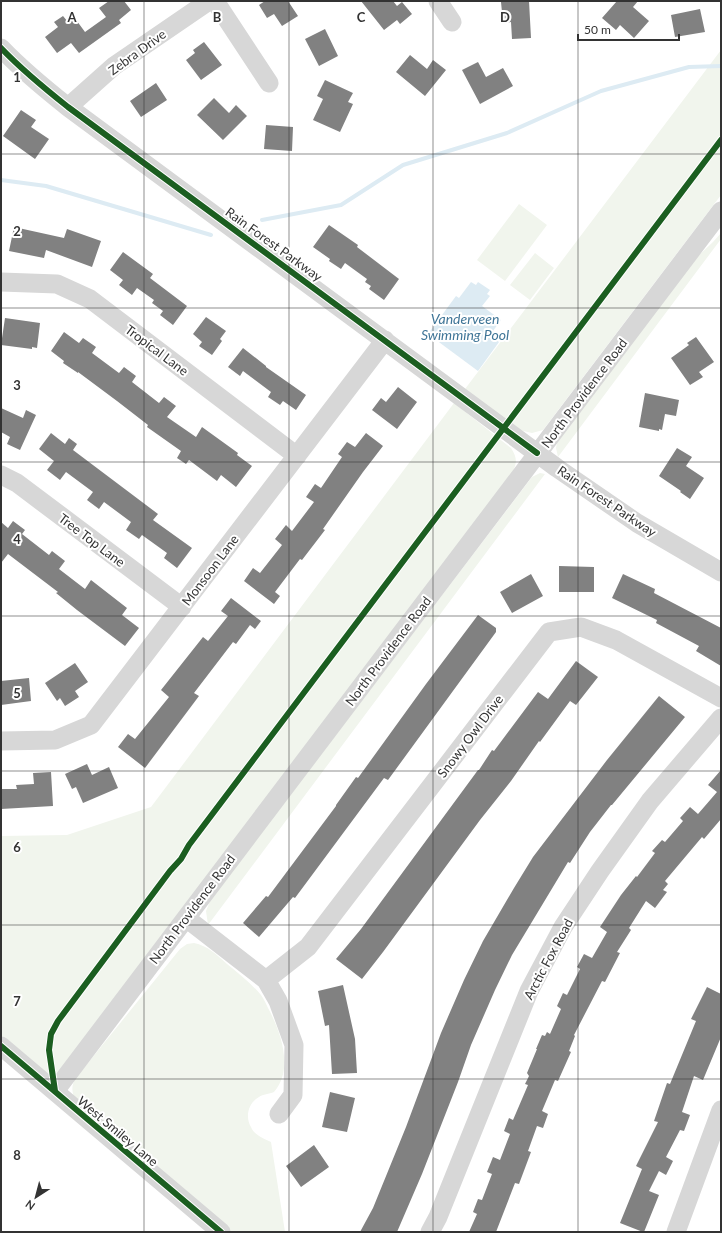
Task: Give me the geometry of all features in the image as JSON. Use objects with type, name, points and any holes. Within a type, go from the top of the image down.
[{"type":"street","name":"Zebra Drive","points":[[68,107],[114,66],[209,1]]},
{"type":"street","points":[[215,1],[269,83]]},
{"type":"street","points":[[438,1],[452,22]]},
{"type":"street","name":"Rain Forest Parkway","points":[[1,48],[37,83],[68,107],[538,453],[637,523],[721,572]]},
{"type":"street","name":"North Providence Road","points":[[55,1091],[721,211]]},
{"type":"street","name":"Tropical Lane","points":[[1,282],[57,284],[90,299],[297,456]]},
{"type":"street","name":"Monsoon Lane","points":[[1,741],[55,740],[91,725],[385,340]]},
{"type":"street","name":"Tree Top Lane","points":[[1,474],[17,483],[182,607]]},
{"type":"street","name":"Snowy Owl Drive","points":[[266,980],[308,947],[549,632],[582,627],[616,640],[721,698]]},
{"type":"street","name":"Arctic Fox Road","points":[[430,1232],[438,1217],[529,991],[563,927],[600,871],[650,801],[721,718]]},
{"type":"street","points":[[186,918],[266,980],[278,1001],[294,1045],[293,1095],[279,1114]]},
{"type":"street","name":"West Smiley Lane","points":[[1,1046],[221,1232]]},
{"type":"street","points":[[676,1232],[721,1110]]},
{"type":"shaded area","points":[[721,50],[721,195],[543,430],[532,433],[519,430],[465,389]]},
{"type":"shaded area","points":[[519,204],[547,225],[505,281],[477,260]]},
{"type":"shaded area","points":[[721,233],[721,239],[558,457],[556,448],[557,443],[697,257]]},
{"type":"shaded area","points":[[535,253],[554,268],[530,300],[510,285]]},
{"type":"shaded area","points":[[454,403],[511,448],[514,452],[516,463],[510,478],[60,1070],[56,1073],[46,1074],[1,1036],[1,836],[67,835],[151,807]]},
{"type":"shaded area","points":[[540,473],[545,474],[208,925],[206,911],[211,899],[532,477]]},
{"type":"shaded area","points":[[194,943],[204,946],[212,951],[244,978],[261,995],[273,1018],[281,1039],[284,1062],[280,1083],[274,1092],[262,1095],[252,1103],[249,1110],[248,1119],[254,1132],[271,1142],[285,1232],[229,1232],[75,1100],[74,1097],[72,1087],[75,1079],[180,949],[187,944]]},
{"type":"water","name":"Vanderveen Swimming Pool","points":[[471,282],[476,285],[478,282],[490,290],[487,294],[490,296],[482,306],[501,320],[490,335],[499,342],[478,371],[428,334],[456,296],[459,298]]},
{"type":"building","points":[[109,1],[124,1],[131,10],[119,20],[121,23],[79,53],[71,43],[57,53],[45,37],[58,27],[54,22],[63,16],[68,22],[74,17],[85,32],[106,17],[99,8]]},
{"type":"building","points":[[265,1],[288,1],[298,16],[282,26],[274,14],[267,18],[259,5]]},
{"type":"building","points":[[361,1],[393,1],[397,6],[402,2],[412,14],[400,24],[397,20],[384,30]]},
{"type":"building","points":[[529,1],[531,38],[512,39],[511,22],[503,23],[501,2]]},
{"type":"building","points":[[617,1],[638,1],[633,7],[649,21],[634,38],[620,25],[616,30],[602,18]]},
{"type":"building","points":[[700,9],[705,32],[675,37],[671,15]]},
{"type":"building","points":[[325,29],[338,56],[319,66],[305,39]]},
{"type":"building","points":[[204,42],[222,65],[201,80],[186,60],[195,53],[193,50]]},
{"type":"building","points":[[410,55],[427,69],[433,60],[446,70],[425,96],[396,72]]},
{"type":"building","points":[[478,62],[486,77],[503,68],[513,86],[480,104],[462,70]]},
{"type":"building","points":[[325,80],[353,93],[348,102],[353,104],[340,132],[313,120],[323,99],[317,96]]},
{"type":"building","points":[[156,83],[167,100],[141,117],[130,101]]},
{"type":"building","points":[[214,98],[229,113],[236,105],[247,116],[223,140],[197,115]]},
{"type":"building","points":[[21,110],[36,120],[31,127],[49,139],[35,159],[3,136]]},
{"type":"building","points":[[266,125],[293,127],[292,151],[264,149]]},
{"type":"building","points":[[329,225],[358,245],[357,247],[399,279],[384,300],[369,289],[371,286],[365,282],[367,279],[345,263],[341,269],[313,247]]},
{"type":"building","points":[[14,227],[64,238],[67,229],[101,241],[92,267],[46,250],[44,258],[9,251]]},
{"type":"building","points":[[123,252],[153,274],[150,278],[187,306],[173,325],[160,315],[163,311],[152,303],[154,300],[137,288],[132,295],[119,285],[123,280],[110,270]]},
{"type":"building","points":[[206,317],[226,331],[220,339],[222,341],[212,355],[199,346],[202,342],[193,334]]},
{"type":"building","points":[[5,318],[40,323],[37,348],[32,347],[32,349],[1,345]]},
{"type":"building","points":[[64,332],[79,343],[83,338],[96,347],[92,353],[119,373],[124,367],[136,376],[132,382],[159,403],[164,397],[176,406],[167,417],[196,437],[202,427],[238,453],[237,455],[252,466],[236,487],[221,475],[217,481],[189,460],[186,464],[177,458],[181,451],[147,427],[148,425],[117,401],[78,372],[63,363],[64,361],[51,351]]},
{"type":"building","points":[[696,337],[714,362],[699,372],[703,377],[690,385],[671,358],[689,345],[687,343]]},
{"type":"building","points":[[243,348],[266,367],[306,395],[296,410],[283,401],[280,405],[268,397],[271,392],[243,371],[240,376],[228,367]]},
{"type":"building","points":[[398,387],[417,402],[397,429],[372,410],[381,398],[386,402]]},
{"type":"building","points":[[645,393],[679,400],[676,416],[665,414],[662,430],[659,429],[659,431],[639,427]]},
{"type":"building","points":[[1,408],[23,418],[26,410],[36,415],[20,450],[7,444],[10,437],[1,432]]},
{"type":"building","points":[[51,433],[65,444],[69,438],[77,444],[73,450],[158,514],[153,520],[192,548],[177,568],[164,558],[167,553],[142,535],[139,539],[126,530],[131,522],[104,502],[99,509],[87,500],[93,492],[66,472],[60,480],[47,470],[54,461],[39,449]]},
{"type":"building","points":[[366,433],[383,446],[323,529],[325,530],[302,560],[300,559],[275,592],[280,596],[274,604],[244,581],[253,568],[260,573],[282,545],[275,539],[286,525],[292,531],[314,502],[306,497],[315,484],[321,488],[342,457],[338,454],[347,442],[355,447]]},
{"type":"building","points":[[677,448],[692,457],[686,466],[704,478],[690,499],[659,476]]},
{"type":"building","points":[[13,521],[25,530],[22,534],[49,555],[52,551],[65,561],[59,569],[85,589],[91,580],[127,608],[122,615],[139,628],[125,646],[77,610],[56,593],[58,592],[8,554],[1,563],[1,522],[8,528]]},
{"type":"building","points":[[559,566],[594,567],[594,592],[559,592]]},
{"type":"building","points":[[531,574],[543,596],[512,613],[500,592]]},
{"type":"building","points":[[623,574],[655,589],[654,593],[721,628],[721,666],[696,651],[699,646],[656,623],[657,620],[612,598]]},
{"type":"building","points":[[231,598],[261,621],[255,629],[250,625],[236,644],[233,642],[194,693],[199,696],[145,768],[118,747],[128,734],[135,739],[169,697],[161,690],[203,637],[208,641],[228,616],[221,611]]},
{"type":"building","points":[[478,615],[496,628],[496,632],[388,780],[384,778],[295,898],[293,897],[259,937],[243,923],[266,896],[268,897]]},
{"type":"building","points":[[576,661],[598,677],[576,705],[570,701],[362,979],[336,959],[361,929],[479,770],[492,750],[494,751],[538,692],[548,699]]},
{"type":"building","points":[[75,663],[88,682],[75,691],[79,697],[65,706],[60,698],[57,701],[45,683]]},
{"type":"building","points":[[29,678],[31,701],[1,705],[1,681]]},
{"type":"building","points":[[659,696],[685,717],[611,805],[590,832],[570,863],[568,862],[512,955],[471,1045],[422,1174],[397,1232],[360,1232],[373,1208],[406,1127],[441,1033],[483,941],[533,857],[607,760]]},
{"type":"building","points":[[87,764],[92,775],[109,767],[118,788],[83,803],[76,787],[72,789],[65,774]]},
{"type":"building","points":[[721,770],[721,819],[704,839],[702,837],[665,881],[668,884],[663,890],[667,892],[655,908],[646,901],[629,928],[631,930],[617,952],[620,953],[605,982],[602,981],[574,1035],[575,1036],[569,1051],[571,1052],[558,1081],[555,1080],[542,1111],[548,1114],[543,1128],[537,1126],[528,1151],[531,1152],[519,1184],[515,1183],[496,1232],[469,1232],[477,1214],[473,1212],[478,1199],[482,1200],[492,1174],[487,1172],[493,1157],[500,1160],[510,1134],[504,1131],[509,1118],[513,1120],[528,1085],[525,1084],[529,1076],[527,1073],[536,1049],[542,1035],[545,1036],[547,1032],[550,1034],[561,1009],[557,1006],[563,993],[567,995],[580,969],[577,967],[584,954],[592,958],[607,932],[600,927],[621,895],[655,853],[652,851],[662,840],[665,842],[683,821],[680,818],[690,807],[698,814],[717,792],[708,785]]},
{"type":"building","points":[[51,772],[53,806],[1,809],[1,789],[17,789],[16,785],[34,784],[33,773]]},
{"type":"building","points":[[343,985],[355,1039],[357,1073],[332,1074],[329,1025],[325,1026],[318,991]]},
{"type":"building","points":[[707,987],[721,994],[721,1037],[703,1080],[694,1076],[682,1112],[690,1115],[684,1131],[680,1130],[666,1157],[673,1161],[666,1175],[659,1171],[649,1191],[659,1195],[643,1232],[620,1223],[642,1169],[636,1166],[658,1122],[654,1121],[667,1083],[670,1084],[696,1021],[691,1019]]},
{"type":"building","points":[[330,1092],[355,1098],[347,1132],[322,1127]]},
{"type":"building","points":[[314,1145],[329,1167],[301,1187],[286,1166]]},
{"type":"waterway","points":[[262,220],[341,205],[403,165],[507,133],[601,91],[689,67],[721,66]]},
{"type":"waterway","points":[[1,180],[46,186],[211,235]]},
{"type":"cycle path","points":[[1,48],[33,79],[68,107],[537,453]]},
{"type":"cycle path","points":[[55,1091],[49,1050],[51,1034],[58,1021],[721,140]]},
{"type":"cycle path","points":[[1,1046],[221,1232]]}]
